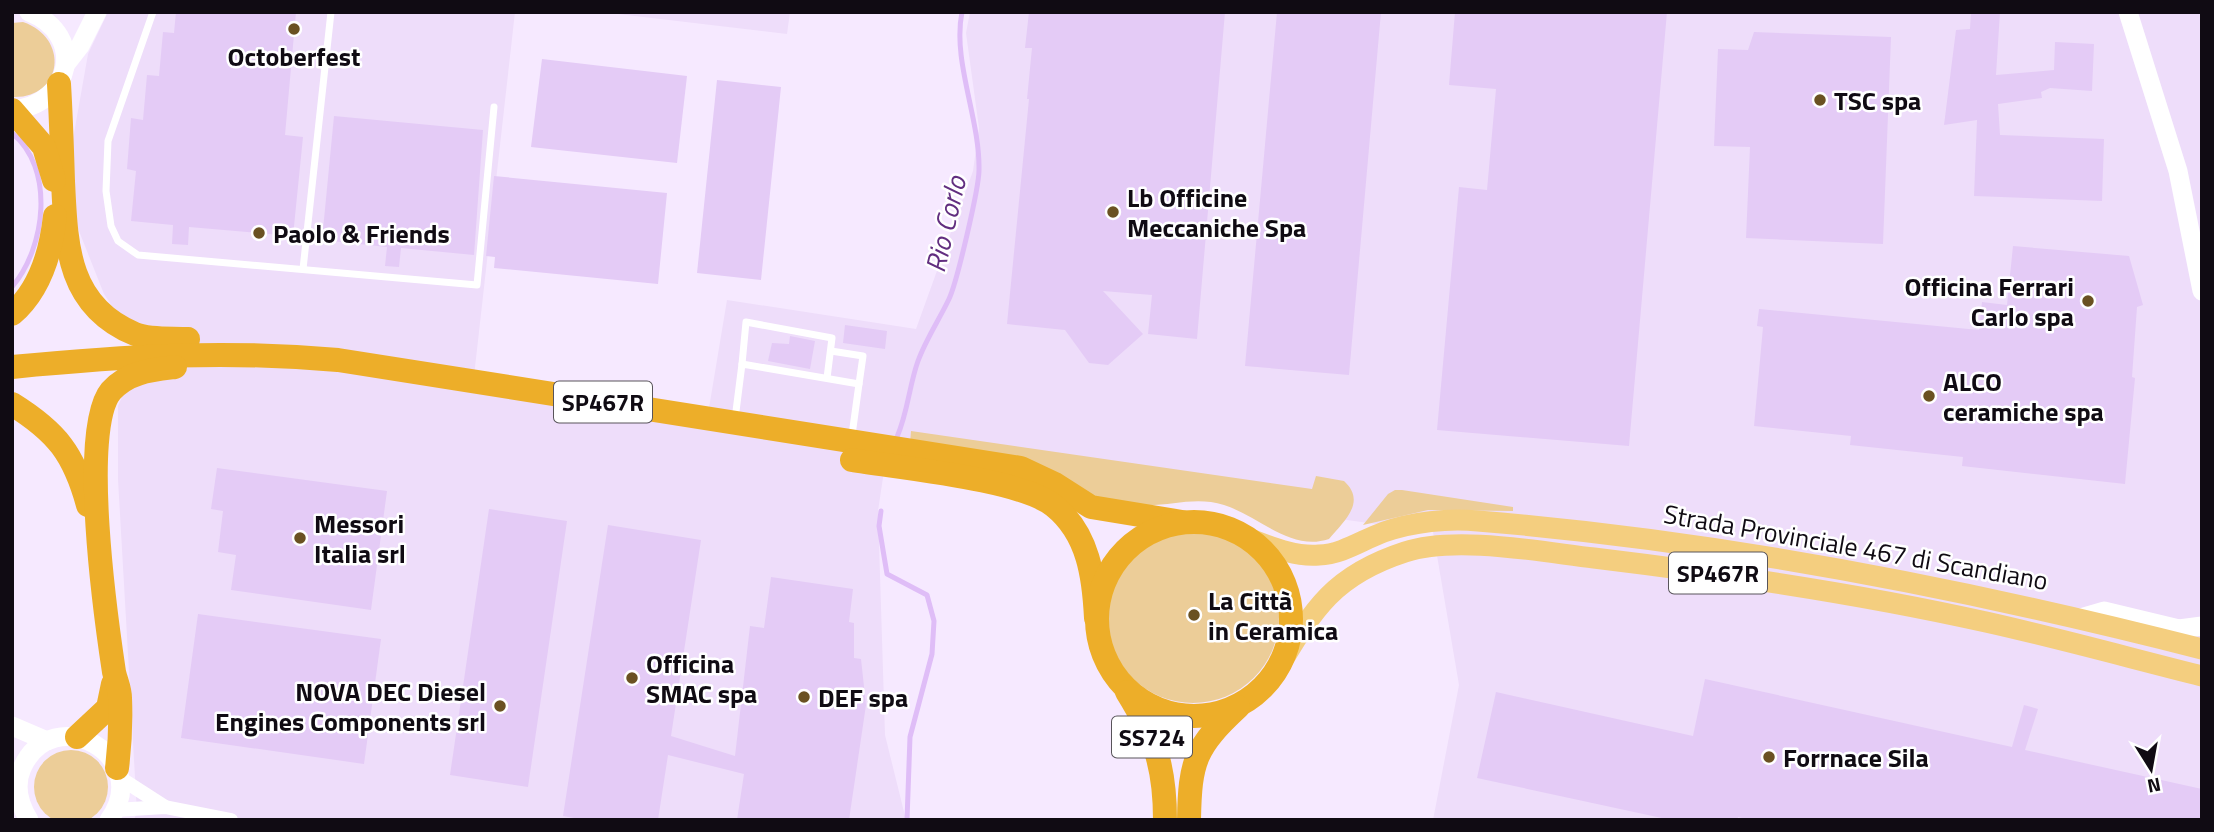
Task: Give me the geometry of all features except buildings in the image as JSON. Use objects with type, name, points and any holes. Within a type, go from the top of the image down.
[{"type":"highway","points":[[62,74],[66,240],[78,281],[88,299],[107,320],[138,335],[267,343],[363,356],[383,373]]},
{"type":"highway","points":[[12,110],[44,147],[53,169],[56,206],[48,258],[36,283],[12,314]]},
{"type":"highway","name":"SP467R","points":[[12,366],[184,353],[261,353],[1055,484],[1091,508],[1182,522]]},
{"type":"highway","points":[[118,773],[121,738],[120,694],[99,542],[96,443],[99,415],[111,391],[137,373],[180,366],[383,373]]},
{"type":"highway","name":"SP467R","points":[[383,373],[734,423],[850,443],[1016,477],[1054,506],[1080,538],[1093,571],[1096,618]]},
{"type":"highway","points":[[12,404],[43,423],[62,443],[80,474],[99,542]]},
{"type":"highway","name":"Strada Provinciale 467 di Scandiano","points":[[1182,522],[1214,523],[1236,530],[1253,540],[1272,559],[1286,585],[1292,611],[1289,642],[1278,670],[1265,686],[1242,704],[1220,713],[1191,716],[1147,704],[1124,686],[1111,670],[1100,645],[1096,618],[1099,594],[1107,573],[1127,548],[1153,530],[1182,522]]},
{"type":"highway","points":[[77,737],[108,708],[115,673]]},
{"type":"highway","name":"SS724","points":[[1124,686],[1142,716],[1161,763],[1165,820]]},
{"type":"highway","name":"SS724","points":[[1189,820],[1191,772],[1198,754],[1209,734],[1242,704]]},
{"type":"main road","name":"Strada Provinciale 467 di Scandiano","points":[[1253,540],[1290,553],[1318,555],[1337,552],[1404,526],[1475,520],[1697,545],[1788,559],[1986,597],[2202,649]]},
{"type":"main road","name":"Strada Provinciale 467 di Scandiano","points":[[1278,670],[1316,607],[1345,580],[1377,562],[1409,550],[1449,546],[1511,548],[1750,577],[1986,621],[2202,676]]},
{"type":"street","points":[[12,110],[39,104],[80,46],[97,12]]},
{"type":"street","points":[[2128,12],[2178,171],[2202,291]]},
{"type":"street","points":[[40,14],[60,37],[62,74]]},
{"type":"street","points":[[2080,618],[2104,611],[2179,629],[2202,626]]},
{"type":"street","points":[[12,726],[47,741]]},
{"type":"street","points":[[29,820],[20,802],[16,766],[47,741],[62,737],[77,737],[101,747],[118,773],[164,807]]},
{"type":"street","points":[[118,773],[112,815],[164,807],[231,820]]},
{"type":"lane","points":[[153,12],[108,141],[106,191],[111,226],[118,241],[138,255],[477,285],[494,107]]},
{"type":"lane","points":[[303,269],[331,12]]},
{"type":"lane","points":[[734,423],[746,322],[832,338],[827,379]]},
{"type":"lane","points":[[831,351],[863,356],[850,443]]},
{"type":"lane","points":[[742,364],[859,384]]},
{"type":"shaded area","points":[[108,12],[515,12],[473,385],[707,420],[727,300],[916,329],[973,171],[979,128],[966,33],[970,12],[2202,12],[2202,820],[1433,820],[1459,685],[1433,532],[1024,475],[887,451],[878,511],[885,735],[906,820],[134,820],[137,812],[118,479],[118,406],[142,351],[104,294],[77,226],[70,156],[88,54]]},
{"type":"shaded area","points":[[601,12],[790,12],[787,34]]},
{"type":"shaded area","points":[[23,22],[38,30],[48,41],[54,53],[54,66],[50,78],[42,88],[29,95],[12,97],[12,23]]},
{"type":"shaded area","points":[[911,431],[1312,489],[1316,476],[1344,481],[1351,489],[1353,504],[1351,511],[1329,539],[1301,541],[1275,531],[1237,510],[1214,502],[1144,505],[1112,501],[910,444]]},
{"type":"shaded area","points":[[1395,490],[1513,507],[1513,511],[1428,510],[1363,525],[1388,494]]},
{"type":"shaded area","points":[[1193,531],[1226,537],[1254,556],[1273,584],[1279,617],[1273,650],[1254,678],[1226,697],[1193,703],[1160,697],[1132,678],[1113,650],[1107,617],[1113,584],[1132,556],[1160,537]]},
{"type":"shaded area","points":[[71,750],[92,756],[102,766],[108,787],[102,808],[92,818],[71,824],[50,818],[40,808],[34,787],[40,766],[50,756]]},
{"type":"waterway","name":"Rio Corlo","points":[[897,437],[918,361],[953,289],[978,180],[978,150],[961,50],[962,12]]},
{"type":"waterway","points":[[12,133],[26,148],[35,166],[41,208],[32,251],[24,270],[12,287]]},
{"type":"waterway","name":"Rio Corlo","points":[[881,511],[879,526],[887,574],[927,595],[934,621],[932,654],[910,737],[907,820]]},
{"type":"place","name":"Octoberfest","points":[[294,29]]},
{"type":"place","name":"TSC spa","points":[[1820,100]]},
{"type":"place","name":"Lb Officine Meccaniche Spa","points":[[1113,212]]},
{"type":"place","name":"Paolo & Friends","points":[[259,233]]},
{"type":"place","name":"Officina Ferrari Carlo spa","points":[[2088,301]]},
{"type":"place","name":"ALCO ceramiche spa","points":[[1929,396]]},
{"type":"place","name":"Messori Italia srl","points":[[300,538]]},
{"type":"place","name":"La Città in Ceramica","points":[[1194,615]]},
{"type":"place","name":"Officina SMAC spa","points":[[632,678]]},
{"type":"place","name":"DEF spa","points":[[804,697]]},
{"type":"place","name":"NOVA DEC Diesel Engines Components srl","points":[[500,706]]},
{"type":"place","name":"Forrnace Sila","points":[[1769,757]]}]
